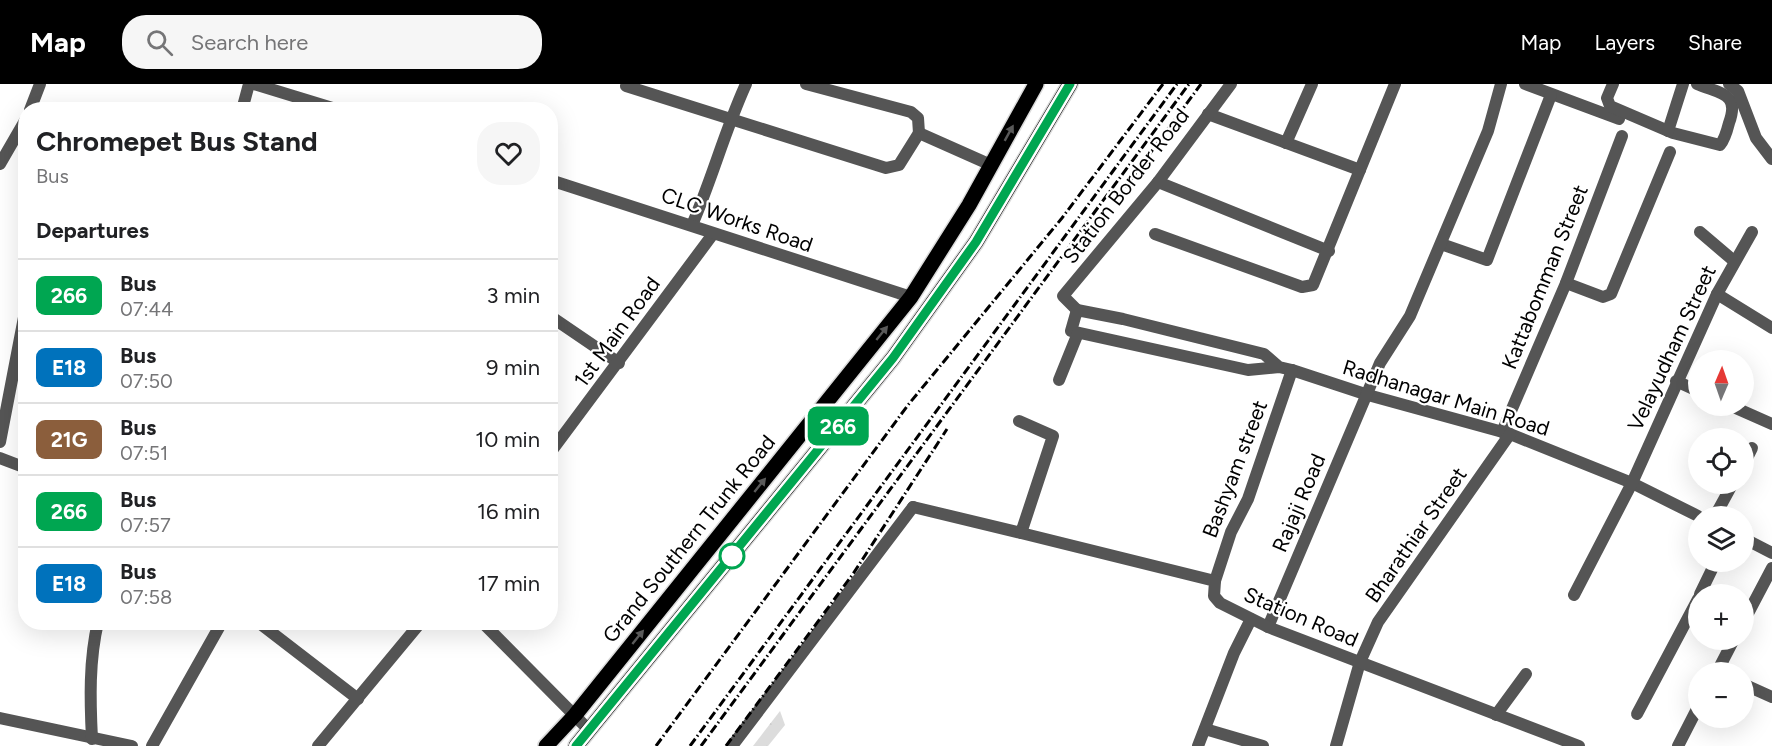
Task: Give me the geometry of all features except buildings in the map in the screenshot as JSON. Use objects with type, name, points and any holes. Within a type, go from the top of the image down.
[{"type":"main road","name":"Grand Southern Trunk Road","points":[[546,746],[575,714],[911,297],[991,165],[1036,84]]},
{"type":"main road","name":"Grand Southern Trunk Road","points":[[576,746],[893,358],[976,242],[1070,84]]},
{"type":"street","points":[[33,102],[40,84]]},
{"type":"street","points":[[245,102],[249,84]]},
{"type":"street","points":[[254,84],[313,102]]},
{"type":"street","points":[[692,225],[712,179],[729,121],[746,84]]},
{"type":"street","points":[[626,86],[729,121],[886,168],[899,165],[919,133],[918,118],[911,112],[806,84]]},
{"type":"street","name":"Station Border Road","points":[[1077,310],[1063,296],[1158,182],[1231,84]]},
{"type":"street","points":[[1286,143],[1312,84]]},
{"type":"street","points":[[1155,234],[1308,288],[1313,285],[1329,251],[1395,84]]},
{"type":"street","name":"Rajaji Road","points":[[1268,627],[1380,363],[1410,316],[1488,131],[1501,84]]},
{"type":"street","points":[[1525,84],[1619,119]]},
{"type":"street","points":[[1613,84],[1608,105],[1668,131],[1715,146],[1723,141],[1734,110],[1733,102],[1697,84]]},
{"type":"street","points":[[1668,131],[1683,84]]},
{"type":"street","points":[[1729,84],[1738,91],[1756,138],[1772,159]]},
{"type":"street","points":[[1440,244],[1487,261],[1551,94]]},
{"type":"street","points":[[1208,114],[1360,170]]},
{"type":"street","points":[[0,164],[18,133]]},
{"type":"street","points":[[919,133],[991,165]]},
{"type":"street","name":"Kattabomman Street","points":[[1506,433],[1622,136]]},
{"type":"street","points":[[1566,283],[1603,297],[1611,294],[1670,152]]},
{"type":"street","points":[[1158,182],[1329,251]]},
{"type":"street","name":"CLC Works Road","points":[[558,183],[911,297]]},
{"type":"street","points":[[1700,232],[1734,261]]},
{"type":"street","name":"Velayudham Street","points":[[1574,595],[1632,483],[1734,261],[1752,232]]},
{"type":"street","name":"1st Main Road","points":[[558,443],[620,363],[713,234]]},
{"type":"street","points":[[1718,294],[1772,328]]},
{"type":"street","points":[[1077,310],[1264,354],[1279,367],[1248,370],[1071,331],[1077,310]]},
{"type":"street","points":[[558,321],[620,363]]},
{"type":"street","points":[[1059,380],[1078,333]]},
{"type":"street","points":[[0,442],[18,349]]},
{"type":"street","name":"Radhanagar Main Road","points":[[1279,367],[1368,395],[1506,433],[1632,483],[1688,511]]},
{"type":"street","name":"Bashyam street","points":[[1215,581],[1231,532],[1248,499],[1292,370]]},
{"type":"street","points":[[1677,381],[1688,386]]},
{"type":"street","points":[[1754,416],[1772,424]]},
{"type":"street","points":[[1019,421],[1053,436],[1021,532]]},
{"type":"street","name":"Bharathiar Street","points":[[1336,746],[1360,662],[1378,622],[1506,433]]},
{"type":"street","points":[[0,458],[18,465]]},
{"type":"street","points":[[732,746],[913,507],[1215,581]]},
{"type":"street","points":[[1754,544],[1772,553]]},
{"type":"street","points":[[1754,602],[1772,568]]},
{"type":"street","name":"Station Road","points":[[1215,581],[1214,596],[1220,603],[1268,627],[1579,746]]},
{"type":"street","points":[[1198,746],[1234,653],[1251,619]]},
{"type":"street","points":[[1637,714],[1688,627]]},
{"type":"street","points":[[92,739],[90,699],[96,630]]},
{"type":"street","points":[[152,746],[217,630]]},
{"type":"street","points":[[268,630],[358,699]]},
{"type":"street","points":[[318,746],[414,630]]},
{"type":"street","points":[[490,630],[589,730]]},
{"type":"street","points":[[1496,715],[1526,674]]},
{"type":"street","points":[[1754,689],[1772,697]]},
{"type":"street","points":[[0,718],[132,746]]},
{"type":"street","points":[[1678,746],[1688,726]]},
{"type":"street","points":[[1206,729],[1263,746]]},
{"type":"green space","points":[[780,711],[785,725],[768,746],[753,746]]},
{"type":"railway","points":[[656,746],[908,405],[1062,218],[1163,84]]},
{"type":"railway","points":[[690,746],[1177,84]]},
{"type":"railway","points":[[701,746],[1189,84]]},
{"type":"railway","points":[[1118,197],[1201,84]]},
{"type":"railway","points":[[726,746],[853,574],[947,429]]},
{"type":"bus line","name":"266","points":[[576,746],[893,358],[976,242],[1070,84]]}]
